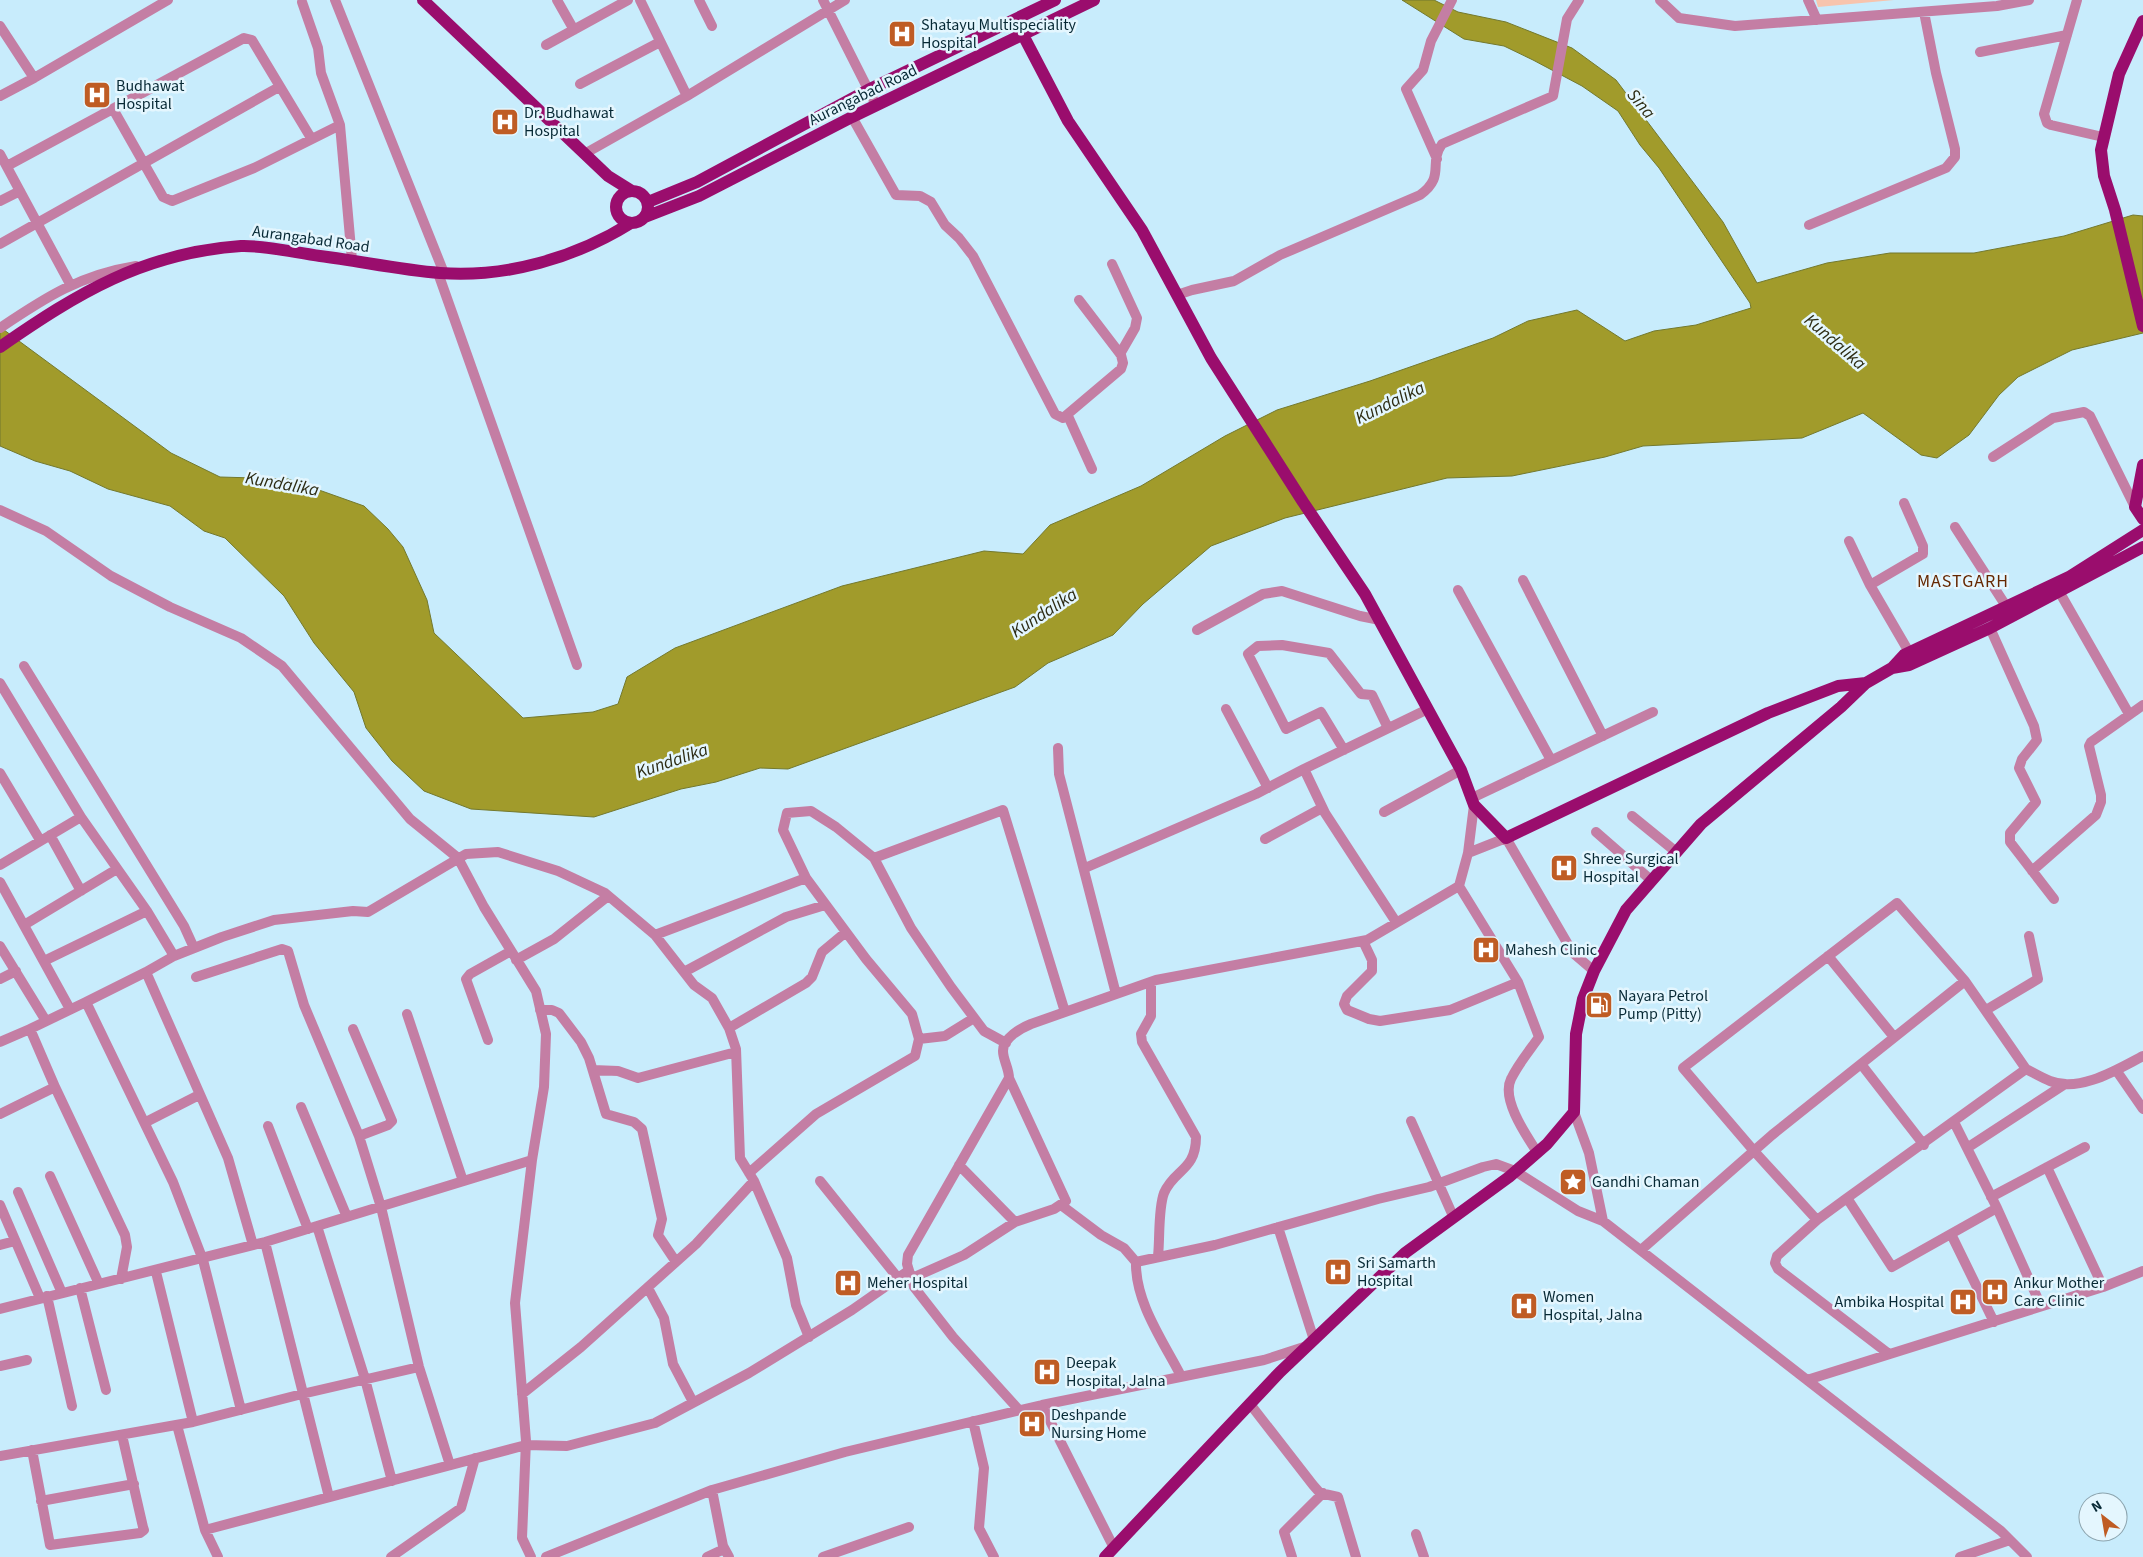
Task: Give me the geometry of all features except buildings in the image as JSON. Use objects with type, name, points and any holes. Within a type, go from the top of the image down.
[{"type":"main road","points":[[423,0],[608,176],[632,191],[642,194],[649,207],[641,221],[631,223],[621,219],[608,176]]},
{"type":"main road","name":"Aurangabad Road","points":[[648,202],[697,182],[868,90],[1055,0]]},
{"type":"main road","name":"Aurangabad Road","points":[[645,217],[699,196],[876,105],[1094,0]]},
{"type":"main road","points":[[2143,21],[2119,74],[2101,150],[2104,176],[2115,210],[2143,326]]},
{"type":"main road","points":[[1023,35],[1068,121],[1142,230],[1211,358],[1303,502],[1365,594],[1461,770],[1473,802],[1506,838],[1768,713],[1838,686],[1866,683]]},
{"type":"main road","points":[[606,239],[622,194],[632,191]]},
{"type":"main road","name":"Aurangabad Road","points":[[0,347],[44,317],[101,283],[144,264],[168,258],[242,246],[441,273],[519,269],[606,239],[631,223]]},
{"type":"main road","points":[[2131,537],[2139,514],[2143,465]]},
{"type":"main road","points":[[1109,1552],[1250,1404],[1405,1253],[1515,1171],[1537,1152],[1574,1112],[1576,1034],[1583,999],[1594,971],[1626,910],[1701,824],[1840,708],[1866,683],[1892,668],[1904,655],[2070,577],[2143,530]]},
{"type":"main road","points":[[1892,668],[1909,665],[1990,628],[2060,593],[2143,547]]},
{"type":"street","points":[[0,96],[168,0]]},
{"type":"street","points":[[335,0],[441,273],[577,664]]},
{"type":"street","points":[[558,0],[574,30]]},
{"type":"street","points":[[546,45],[628,0]]},
{"type":"street","points":[[640,0],[686,96]]},
{"type":"street","points":[[699,0],[712,26]]},
{"type":"street","points":[[586,153],[686,96],[825,5],[845,0]]},
{"type":"street","points":[[1437,159],[1406,89],[1423,70],[1431,41],[1452,0]]},
{"type":"street","points":[[1177,295],[1234,282],[1280,255],[1420,194],[1431,187],[1435,181],[1438,151],[1448,140],[1553,96],[1567,19],[1579,0]]},
{"type":"street","points":[[1660,0],[1679,18],[1735,26],[1924,12],[2029,0]]},
{"type":"street","points":[[1808,0],[1817,20]]},
{"type":"street","points":[[2077,0],[2044,119],[2051,125],[2103,137]]},
{"type":"street","points":[[302,2],[318,48],[321,73],[340,125],[352,260]]},
{"type":"street","points":[[825,5],[876,105]]},
{"type":"street","points":[[1809,226],[1946,168],[1955,157],[1956,149],[1936,73],[1924,12]]},
{"type":"street","points":[[0,26],[34,78]]},
{"type":"street","points":[[1980,52],[2067,35]]},
{"type":"street","points":[[7,166],[244,38],[252,40],[311,138]]},
{"type":"street","points":[[580,84],[660,42]]},
{"type":"street","points":[[0,244],[279,87]]},
{"type":"street","points":[[113,109],[164,198],[172,201],[254,168],[340,125]]},
{"type":"street","points":[[852,117],[896,195],[920,196],[930,202],[945,225],[965,245],[1055,414],[1063,418],[1068,416],[1121,369],[1123,360],[1079,300]]},
{"type":"street","points":[[0,156],[70,284]]},
{"type":"street","points":[[0,201],[20,190]]},
{"type":"street","points":[[1,327],[70,284],[106,271],[144,264]]},
{"type":"street","points":[[1112,264],[1137,318],[1135,328],[1120,354]]},
{"type":"street","points":[[1993,457],[2053,418],[2084,412],[2090,416],[2139,514]]},
{"type":"street","points":[[1068,416],[1092,469]]},
{"type":"street","points":[[1870,585],[1923,554],[1923,546],[1904,503]]},
{"type":"street","points":[[0,510],[46,531],[111,576],[170,607],[241,638],[282,666],[410,819],[458,858],[484,908],[536,991],[546,1034],[544,1086],[532,1160],[515,1303],[526,1445],[522,1538],[531,1557]]},
{"type":"street","points":[[1955,527],[2006,606]]},
{"type":"street","points":[[1849,541],[1870,585],[1910,652]]},
{"type":"street","points":[[1524,580],[1603,736]]},
{"type":"street","points":[[1458,590],[1551,760]]},
{"type":"street","points":[[1197,630],[1272,591],[1282,591],[1360,616],[1380,620]]},
{"type":"street","points":[[2060,593],[2129,714]]},
{"type":"street","points":[[1990,628],[2034,726],[2037,740],[2022,759],[2019,768],[2036,802],[2009,837],[2012,846],[2054,899]]},
{"type":"street","points":[[1344,750],[1321,712],[1286,729],[1248,654],[1258,646],[1282,645],[1329,653],[1361,694],[1372,695],[1388,728]]},
{"type":"street","points":[[24,666],[184,926],[194,948]]},
{"type":"street","points":[[0,682],[82,817],[147,911],[174,956]]},
{"type":"street","points":[[2032,871],[2096,815],[2101,795],[2089,746],[2091,742],[2143,705]]},
{"type":"street","points":[[1226,709],[1268,788]]},
{"type":"street","points":[[1085,868],[1268,788],[1428,709]]},
{"type":"street","points":[[205,1530],[526,1445],[568,1446],[655,1423],[750,1373],[809,1337],[898,1278],[964,1255],[1015,1222],[1054,1209],[1066,1201],[1009,1078],[1003,1050],[1006,1043],[1020,1029],[1156,980],[1362,941],[1459,886],[1468,853],[1473,802],[1551,760],[1653,712]]},
{"type":"street","points":[[1058,748],[1059,774],[1085,868],[1116,994]]},
{"type":"street","points":[[1304,769],[1322,808],[1396,922]]},
{"type":"street","points":[[1384,812],[1461,770]]},
{"type":"street","points":[[0,773],[81,891]]},
{"type":"street","points":[[1265,839],[1322,808]]},
{"type":"street","points":[[874,858],[1003,810],[1066,1012]]},
{"type":"street","points":[[522,1394],[581,1347],[696,1244],[751,1177],[816,1114],[915,1056],[919,1040],[912,1014],[846,932],[806,878],[783,830],[787,813],[811,811],[836,827],[874,858],[911,928],[974,1018],[984,1031],[1006,1043]]},
{"type":"street","points":[[1632,816],[1676,851]]},
{"type":"street","points":[[0,865],[82,817]]},
{"type":"street","points":[[1596,832],[1651,880]]},
{"type":"street","points":[[1468,853],[1506,838],[1573,953],[1594,971]]},
{"type":"street","points":[[0,1042],[86,1002],[174,956],[194,948],[274,920],[353,911],[368,912],[466,854],[498,852],[558,871],[608,896],[655,935],[694,985],[712,998],[730,1028],[736,1052],[740,1158],[751,1177],[787,1258],[796,1305],[809,1337]]},
{"type":"street","points":[[24,925],[117,869]]},
{"type":"street","points":[[655,935],[806,878]]},
{"type":"street","points":[[0,882],[70,1009]]},
{"type":"street","points":[[1459,886],[1518,982],[1539,1037],[1510,1080],[1508,1095],[1522,1129],[1537,1152]]},
{"type":"street","points":[[488,1040],[466,979],[470,974],[554,939],[608,896]]},
{"type":"street","points":[[1817,1220],[1754,1151],[1683,1068],[1897,903],[1965,981],[2026,1068],[2052,1082],[2075,1085],[2116,1070],[2143,1056]]},
{"type":"street","points":[[684,972],[786,917],[826,905]]},
{"type":"street","points":[[44,961],[147,911]]},
{"type":"street","points":[[730,1028],[806,984],[812,977],[822,952],[846,932]]},
{"type":"street","points":[[1986,1010],[2038,979],[2029,936]]},
{"type":"street","points":[[1362,941],[1372,960],[1372,970],[1347,996],[1344,1004],[1347,1010],[1369,1020],[1380,1021],[1445,1012],[1518,982]]},
{"type":"street","points":[[0,946],[46,1021]]},
{"type":"street","points":[[196,977],[286,949],[304,1004],[359,1136],[382,1207],[420,1367],[450,1465]]},
{"type":"street","points":[[1828,956],[1894,1038]]},
{"type":"street","points":[[0,979],[16,972]]},
{"type":"street","points":[[146,972],[198,1096],[228,1158],[253,1245]]},
{"type":"street","points":[[1641,1250],[1754,1151],[1965,981]]},
{"type":"street","points":[[1151,983],[1151,1016],[1141,1034],[1142,1042],[1196,1137],[1194,1155],[1163,1196],[1158,1256]]},
{"type":"street","points":[[86,1002],[146,1122],[173,1182],[203,1260],[241,1410]]},
{"type":"street","points":[[540,1010],[552,1010],[558,1013],[586,1050],[606,1114],[634,1122],[644,1133],[662,1222],[658,1235],[676,1262]]},
{"type":"street","points":[[407,1014],[463,1180]]},
{"type":"street","points":[[919,1040],[945,1036],[974,1018]]},
{"type":"street","points":[[353,1028],[392,1120],[388,1125],[359,1136]]},
{"type":"street","points":[[30,1029],[55,1087],[126,1235],[128,1247],[121,1279]]},
{"type":"street","points":[[593,1070],[618,1071],[638,1078],[736,1052]]},
{"type":"street","points":[[1861,1064],[1924,1145]]},
{"type":"street","points":[[1889,1354],[1776,1267],[1777,1256],[1817,1220],[1924,1145],[2026,1068]]},
{"type":"street","points":[[2116,1070],[2143,1109]]},
{"type":"street","points":[[1009,1078],[908,1255],[909,1275],[914,1288],[953,1337],[1019,1410]]},
{"type":"street","points":[[1967,1148],[2065,1084]]},
{"type":"street","points":[[0,1114],[55,1087]]},
{"type":"street","points":[[146,1122],[198,1096]]},
{"type":"street","points":[[301,1106],[347,1217]]},
{"type":"street","points":[[1574,1112],[1590,1153],[1603,1221]]},
{"type":"street","points":[[1411,1121],[1437,1184],[1453,1216]]},
{"type":"street","points":[[1954,1122],[1997,1208],[2041,1306]]},
{"type":"street","points":[[268,1126],[313,1227],[365,1379],[392,1481]]},
{"type":"street","points":[[1991,1196],[2085,1147]]},
{"type":"street","points":[[0,1309],[80,1288],[203,1260],[532,1160]]},
{"type":"street","points":[[1136,1262],[1215,1245],[1278,1228],[1437,1184],[1496,1164],[1515,1171],[1578,1211],[1603,1221],[2010,1540],[2027,1557]]},
{"type":"street","points":[[958,1166],[1015,1222]]},
{"type":"street","points":[[2047,1167],[2103,1288]]},
{"type":"street","points":[[50,1176],[99,1284]]},
{"type":"street","points":[[820,1182],[898,1278]]},
{"type":"street","points":[[18,1192],[62,1293]]},
{"type":"street","points":[[1847,1198],[1892,1266],[1997,1208]]},
{"type":"street","points":[[0,1205],[15,1241],[44,1297],[72,1406]]},
{"type":"street","points":[[1061,1205],[1101,1236],[1124,1248],[1136,1262],[1136,1276],[1142,1298],[1181,1376]]},
{"type":"street","points":[[546,1557],[712,1490],[845,1452],[1019,1410],[1264,1360],[1311,1343],[1278,1228]]},
{"type":"street","points":[[1950,1234],[1994,1322]]},
{"type":"street","points":[[0,1245],[15,1241]]},
{"type":"street","points":[[265,1242],[329,1497]]},
{"type":"street","points":[[1807,1380],[2103,1288],[2143,1271]]},
{"type":"street","points":[[156,1272],[193,1422]]},
{"type":"street","points":[[80,1288],[106,1390]]},
{"type":"street","points":[[648,1288],[664,1318],[673,1364],[693,1402]]},
{"type":"street","points":[[0,1366],[27,1360]]},
{"type":"street","points":[[0,1456],[193,1422],[302,1394],[420,1367]]},
{"type":"street","points":[[1250,1404],[1319,1490],[1336,1495],[1340,1500],[1356,1557]]},
{"type":"street","points":[[1042,1405],[1109,1552]]},
{"type":"street","points":[[973,1421],[984,1468],[979,1528],[994,1557]]},
{"type":"street","points":[[177,1425],[205,1530],[218,1557]]},
{"type":"street","points":[[32,1450],[50,1545],[140,1533],[144,1529],[122,1435]]},
{"type":"street","points":[[391,1557],[461,1508],[475,1458]]},
{"type":"street","points":[[41,1501],[134,1484]]},
{"type":"street","points":[[707,1557],[726,1553],[712,1490]]},
{"type":"street","points":[[1292,1557],[1284,1532],[1319,1490]]},
{"type":"street","points":[[823,1557],[909,1526]]},
{"type":"street","points":[[1416,1534],[1424,1557]]},
{"type":"street","points":[[1960,1557],[2010,1540]]},
{"type":"shaded area","points":[[1816,0],[1894,0],[1818,7]]},
{"type":"water","name":"Kundalika","points":[[1402,0],[1434,0],[1458,12],[1506,22],[1572,48],[1616,80],[1723,222],[1757,283],[1827,263],[1890,253],[1974,253],[2064,236],[2133,215],[2143,216],[2143,333],[2072,350],[2018,377],[1999,395],[1969,435],[1937,458],[1921,455],[1863,413],[1802,438],[1643,446],[1605,457],[1512,476],[1447,478],[1285,518],[1211,546],[1143,604],[1113,635],[1048,663],[1015,687],[788,769],[760,768],[716,782],[681,789],[594,817],[471,809],[424,791],[392,761],[366,728],[354,692],[314,643],[284,596],[225,538],[204,531],[170,506],[108,489],[70,471],[35,461],[0,446],[0,327],[171,453],[220,477],[288,479],[364,506],[388,529],[403,547],[427,600],[434,633],[523,718],[593,712],[618,704],[627,677],[675,648],[842,586],[984,551],[1023,554],[1050,525],[1141,486],[1225,436],[1277,410],[1370,381],[1493,338],[1528,321],[1577,310],[1625,341],[1654,331],[1696,325],[1751,308],[1750,303],[1659,168],[1640,145],[1618,111],[1582,86],[1533,60],[1504,46],[1464,39]]},
{"type":"place","name":"Shatayu Multispeciality Hospital","points":[[902,34]]},
{"type":"place","name":"Budhawat Hospital","points":[[97,95]]},
{"type":"place","name":"Dr. Budhawat Hospital","points":[[505,122]]},
{"type":"place","name":"Shree Surgical Hospital","points":[[1564,868]]},
{"type":"place","name":"Mahesh Clinic","points":[[1486,950]]},
{"type":"place","name":"Nayara Petrol Pump (Pitty)","points":[[1599,1005]]},
{"type":"place","name":"Gandhi Chaman","points":[[1573,1182]]},
{"type":"place","name":"Sri Samarth Hospital","points":[[1338,1272]]},
{"type":"place","name":"Meher Hospital","points":[[848,1283]]},
{"type":"place","name":"Ankur Mother Care Clinic","points":[[1995,1292]]},
{"type":"place","name":"Ambika Hospital","points":[[1963,1302]]},
{"type":"place","name":"Women Hospital, Jalna","points":[[1524,1306]]},
{"type":"place","name":"Deepak Hospital, Jalna","points":[[1047,1372]]},
{"type":"place","name":"Deshpande Nursing Home","points":[[1032,1424]]},
{"type":"district","name":"MASTGARH","points":[[1963,581]]},
{"type":"water label","name":"Sina","points":[[1641,104]]}]
